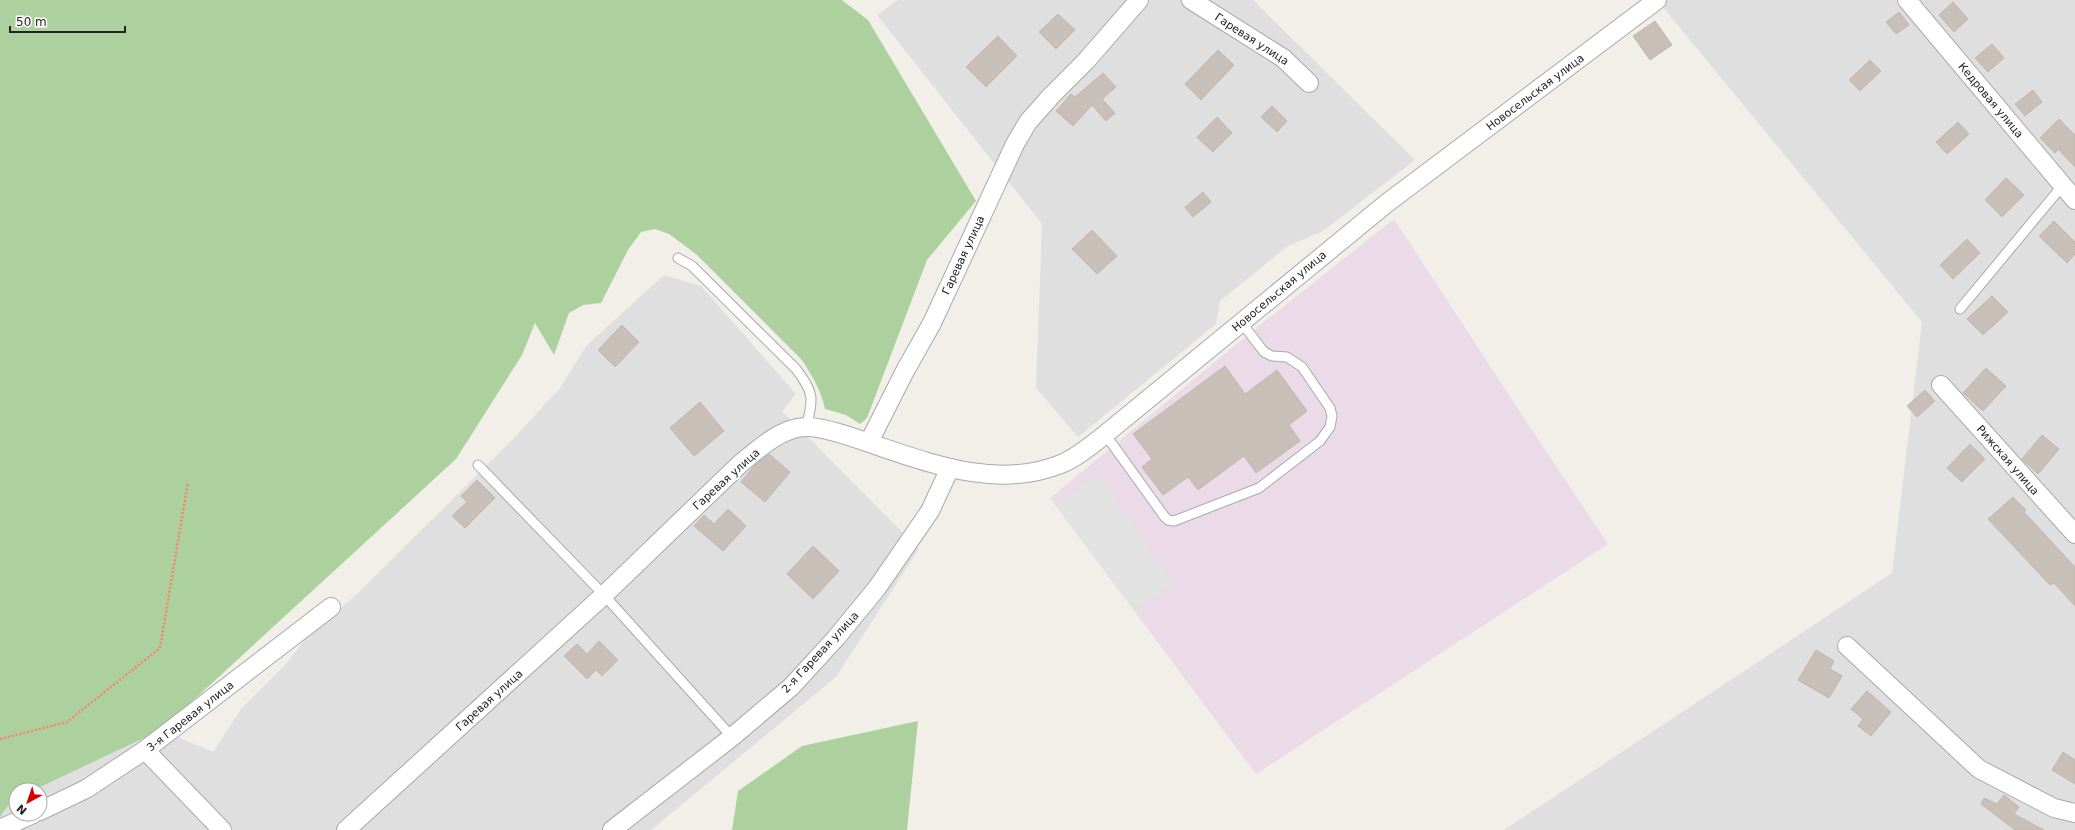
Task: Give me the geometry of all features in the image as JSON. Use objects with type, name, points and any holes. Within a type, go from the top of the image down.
[{"type":"street","name":"Гаревая улица","points":[[346,830],[604,595],[740,464],[776,438],[792,430],[806,427],[843,434],[868,442],[932,323],[1022,133],[1051,96],[1086,61],[1139,0]]},
{"type":"street","name":"Гаревая улица","points":[[1191,0],[1283,58],[1309,83]]},
{"type":"street","name":"Новосельская улица","points":[[868,442],[950,468],[996,475],[1044,470],[1062,464],[1105,434],[1387,203],[1657,0]]},
{"type":"street","name":"Кедровая улица","points":[[1907,0],[2075,200]]},
{"type":"street","name":"Рижская улица","points":[[1941,385],[2075,534]]},
{"type":"street","name":"2-я Гаревая улица","points":[[612,830],[732,737],[791,687],[836,638],[877,588],[930,511],[950,468]]},
{"type":"street","name":"3-я Гаревая улица","points":[[48,807],[86,789],[145,750],[331,607]]},
{"type":"street","points":[[1847,646],[1979,768],[2054,808],[2075,813]]},
{"type":"street","points":[[145,750],[222,830]]},
{"type":"street","points":[[0,829],[15,822]]},
{"type":"lane","points":[[1960,309],[2063,185]]},
{"type":"lane","points":[[678,258],[692,266],[796,369],[803,378],[812,394],[812,404],[806,427]]},
{"type":"lane","points":[[1105,434],[1164,516],[1168,520],[1174,521],[1260,488],[1320,441],[1330,427],[1332,416],[1330,408],[1323,397],[1295,361],[1287,357],[1272,356],[1264,352],[1241,322]]},
{"type":"lane","points":[[478,465],[604,595],[732,737]]},
{"type":"path","points":[[0,739],[67,722],[160,648],[188,482]]},
{"type":"shaded area","points":[[898,0],[1253,0],[1415,160],[1323,231],[1288,246],[1220,301],[1216,324],[1078,437],[1036,388],[1042,224],[877,15]]},
{"type":"shaded area","points":[[1657,0],[2075,0],[2075,830],[1504,830],[1892,573],[1922,322]]},
{"type":"shaded area","points":[[1394,219],[1608,544],[1256,774],[1050,498],[1250,333]]},
{"type":"shaded area","points":[[664,275],[701,286],[796,394],[782,411],[919,549],[836,677],[651,830],[0,830],[0,817],[8,806],[8,822],[48,822],[48,783],[161,730],[213,752],[241,709],[286,664],[306,638],[357,594],[513,439],[560,388],[587,345]]},
{"type":"shaded area","points":[[1098,474],[1173,584],[1134,610],[1056,506]]},
{"type":"green space","points":[[0,0],[842,0],[868,20],[976,201],[927,260],[867,418],[860,424],[846,415],[825,409],[816,383],[801,359],[696,254],[669,234],[655,229],[641,232],[628,250],[601,303],[583,305],[569,313],[554,355],[535,323],[522,355],[456,459],[161,730],[48,783],[48,782],[8,782],[8,806],[0,817]]},
{"type":"green space","points":[[918,721],[907,830],[732,830],[738,791],[802,746]]},
{"type":"building","points":[[1953,2],[1968,19],[1954,32],[1939,15]]},
{"type":"building","points":[[1899,12],[1909,25],[1896,34],[1886,22]]},
{"type":"building","points":[[1058,14],[1075,30],[1056,49],[1039,32]]},
{"type":"building","points":[[1655,21],[1672,45],[1650,60],[1633,36]]},
{"type":"building","points":[[998,36],[1017,56],[986,87],[966,67]]},
{"type":"building","points":[[1992,44],[2004,58],[1988,72],[1975,58]]},
{"type":"building","points":[[1218,50],[1234,65],[1201,100],[1185,84]]},
{"type":"building","points":[[1870,60],[1881,71],[1860,91],[1849,80]]},
{"type":"building","points":[[1103,73],[1116,87],[1102,99],[1115,113],[1106,121],[1092,105],[1073,126],[1056,111],[1071,94],[1075,97]]},
{"type":"building","points":[[2033,90],[2042,102],[2025,116],[2015,104]]},
{"type":"building","points":[[1272,106],[1287,121],[1277,132],[1261,117]]},
{"type":"building","points":[[1217,117],[1232,133],[1213,152],[1197,137]]},
{"type":"building","points":[[2059,119],[2075,135],[2075,167],[2058,149],[2055,153],[2040,138]]},
{"type":"building","points":[[1958,122],[1969,134],[1947,154],[1936,142]]},
{"type":"building","points":[[2006,178],[2024,195],[2002,217],[1985,200]]},
{"type":"building","points":[[1203,192],[1211,202],[1193,217],[1185,207]]},
{"type":"building","points":[[2054,221],[2075,242],[2075,254],[2067,263],[2039,236]]},
{"type":"building","points":[[1092,230],[1117,256],[1097,274],[1072,249]]},
{"type":"building","points":[[1967,239],[1980,253],[1953,279],[1940,265]]},
{"type":"building","points":[[1992,296],[2008,312],[1983,335],[1967,319]]},
{"type":"building","points":[[622,325],[639,342],[615,367],[598,350]]},
{"type":"building","points":[[1225,366],[1245,394],[1277,370],[1307,411],[1289,425],[1300,441],[1256,473],[1244,456],[1198,490],[1188,477],[1163,495],[1142,467],[1152,459],[1133,434]]},
{"type":"building","points":[[1986,368],[2006,386],[1983,411],[1963,393]]},
{"type":"building","points":[[1925,390],[1935,401],[1917,417],[1907,406]]},
{"type":"building","points":[[700,402],[724,431],[694,456],[670,428]]},
{"type":"building","points":[[2042,435],[2059,449],[2038,474],[2022,459]]},
{"type":"building","points":[[1970,444],[1985,459],[1962,482],[1947,468]]},
{"type":"building","points":[[769,454],[790,472],[765,502],[741,482],[755,465]]},
{"type":"building","points":[[477,480],[495,498],[465,528],[452,516],[467,502],[461,496]]},
{"type":"building","points":[[2013,497],[2026,510],[2024,512],[2075,567],[2075,606],[2054,583],[2050,585],[1988,519]]},
{"type":"building","points":[[728,509],[746,526],[723,551],[694,526],[704,515],[714,524]]},
{"type":"building","points":[[813,546],[839,571],[813,599],[787,574]]},
{"type":"building","points":[[599,641],[618,660],[602,676],[596,670],[587,679],[564,656],[577,644],[587,654]]},
{"type":"building","points":[[1816,650],[1834,661],[1830,669],[1842,676],[1829,698],[1798,680]]},
{"type":"building","points":[[1867,691],[1891,712],[1871,736],[1858,726],[1863,719],[1851,709]]},
{"type":"building","points":[[2063,752],[2075,760],[2075,784],[2052,770]]},
{"type":"building","points":[[2004,795],[2019,807],[2014,814],[2044,830],[2015,830],[1981,804],[1984,798],[1997,804]]}]
